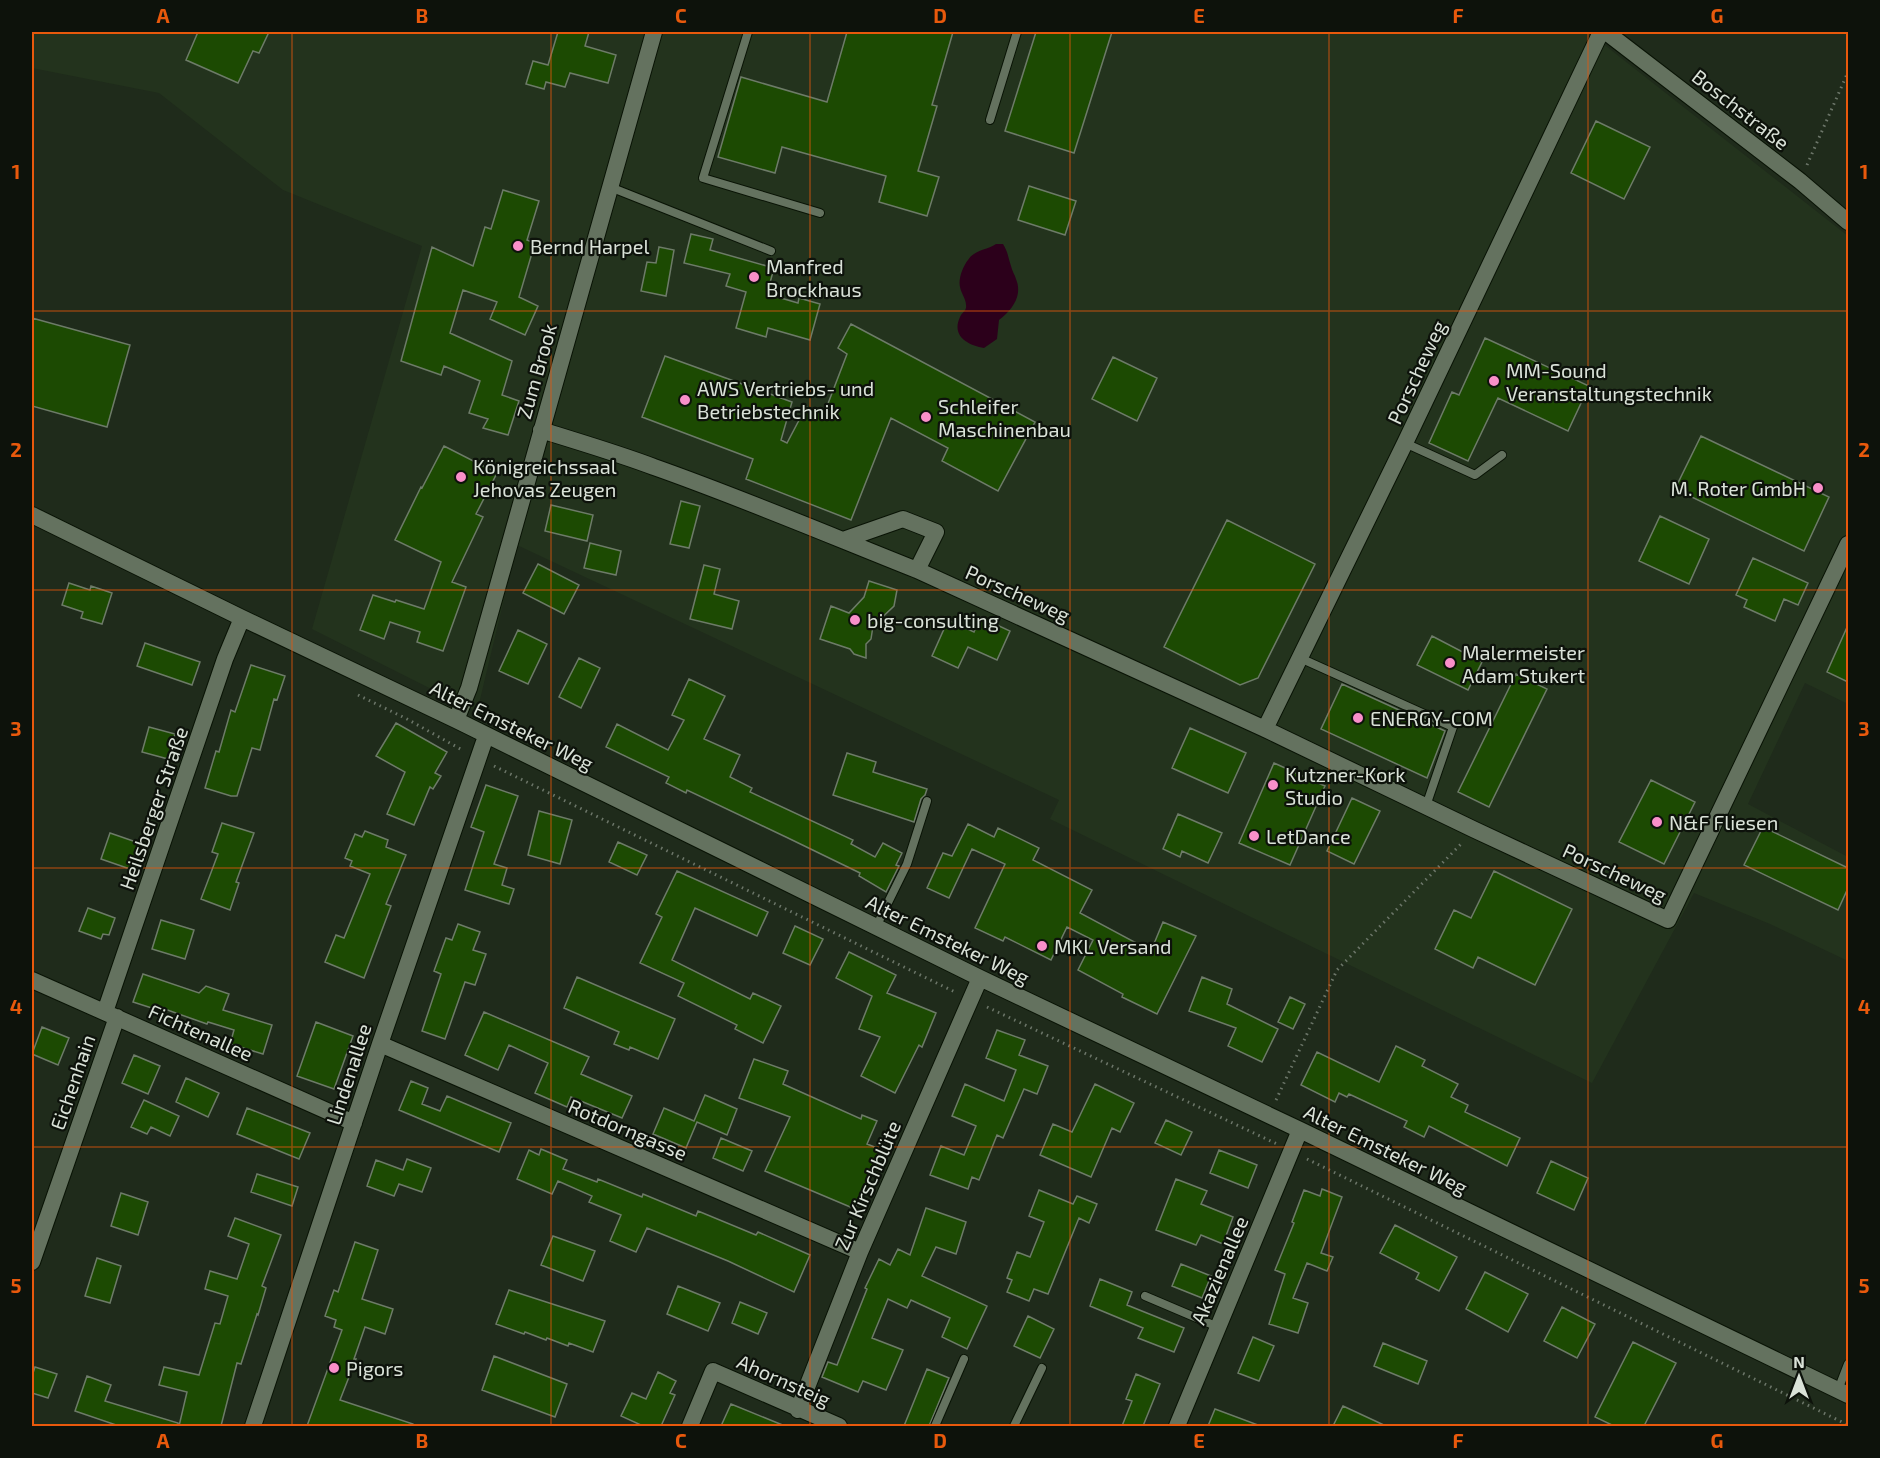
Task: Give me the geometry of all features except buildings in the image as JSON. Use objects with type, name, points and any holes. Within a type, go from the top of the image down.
[{"type":"street","name":"Zum Brook","points":[[456,720],[469,688],[654,32]]},
{"type":"street","name":"Porscheweg","points":[[1266,729],[1601,32]]},
{"type":"street","name":"Boschstraße","points":[[1606,32],[1800,181],[1848,222]]},
{"type":"street","name":"Porscheweg","points":[[541,430],[652,466],[917,570],[1266,729],[1668,920],[1848,544]]},
{"type":"street","name":"Alter Emsteker Weg","points":[[32,515],[456,720],[980,978],[1843,1393]]},
{"type":"street","points":[[843,540],[903,519],[936,532],[917,570]]},
{"type":"street","name":"Heilsberger Straße","points":[[111,1015],[222,671],[242,618]]},
{"type":"street","name":"Lindenallee","points":[[253,1426],[380,1044],[486,736]]},
{"type":"street","name":"Zur Kirschblüte","points":[[798,1410],[860,1252],[980,978]]},
{"type":"street","name":"Fichtenallee","points":[[32,980],[354,1124]]},
{"type":"street","name":"Eichenhain","points":[[32,1262],[111,1015]]},
{"type":"street","name":"Rotdorngasse","points":[[380,1044],[860,1252]]},
{"type":"street","name":"Akazienallee","points":[[1177,1426],[1300,1130]]},
{"type":"street","name":"Ahornsteig","points":[[690,1426],[713,1371],[838,1426]]},
{"type":"lane","points":[[748,32],[703,178],[820,213]]},
{"type":"lane","points":[[990,120],[1017,32]]},
{"type":"lane","points":[[610,187],[771,251]]},
{"type":"lane","points":[[1405,443],[1475,475],[1502,455]]},
{"type":"lane","points":[[1300,658],[1453,727],[1426,806]]},
{"type":"lane","points":[[876,927],[907,864],[927,801]]},
{"type":"lane","points":[[1145,1296],[1218,1327]]},
{"type":"lane","points":[[935,1426],[964,1359]]},
{"type":"lane","points":[[1843,1393],[1848,1364]]},
{"type":"lane","points":[[1014,1426],[1041,1368]]},
{"type":"path","points":[[1800,181],[1848,72]]},
{"type":"path","points":[[357,694],[478,759],[971,1000],[1291,1151],[1848,1425]]},
{"type":"path","points":[[1268,1115],[1337,970],[1475,830]]},
{"type":"shaded area","points":[[32,32],[1588,32],[1848,236],[1848,704],[1805,683],[1748,804],[1848,857],[1848,961],[1770,924],[1694,893],[1592,1083],[1050,819],[1059,800],[517,545],[477,712],[312,629],[422,246],[283,190],[159,93],[32,68]]},
{"type":"shaded area","points":[[996,244],[1003,244],[1006,250],[1018,291],[1012,307],[999,320],[997,339],[984,348],[972,345],[959,334],[958,324],[966,307],[960,280],[963,269],[971,257]]},
{"type":"place","name":"Bernd Harpel","points":[[518,246]]},
{"type":"place","name":"Manfred Brockhaus","points":[[754,277]]},
{"type":"place","name":"MM-Sound Veranstaltungstechnik","points":[[1494,381]]},
{"type":"place","name":"AWS Vertriebs- und Betriebstechnik","points":[[685,400]]},
{"type":"place","name":"Schleifer Maschinenbau","points":[[926,417]]},
{"type":"place","name":"Königreichssaal Jehovas Zeugen","points":[[461,477]]},
{"type":"place","name":"M. Roter GmbH","points":[[1818,488]]},
{"type":"place","name":"big-consulting","points":[[855,620]]},
{"type":"place","name":"Malermeister Adam Stukert","points":[[1450,663]]},
{"type":"place","name":"ENERGY-COM","points":[[1358,718]]},
{"type":"place","name":"Kutzner-Kork Studio","points":[[1273,785]]},
{"type":"place","name":"N&F Fliesen","points":[[1657,822]]},
{"type":"place","name":"LetDance","points":[[1254,836]]},
{"type":"place","name":"MKL Versand","points":[[1042,946]]},
{"type":"place","name":"Pigors","points":[[334,1368]]}]
